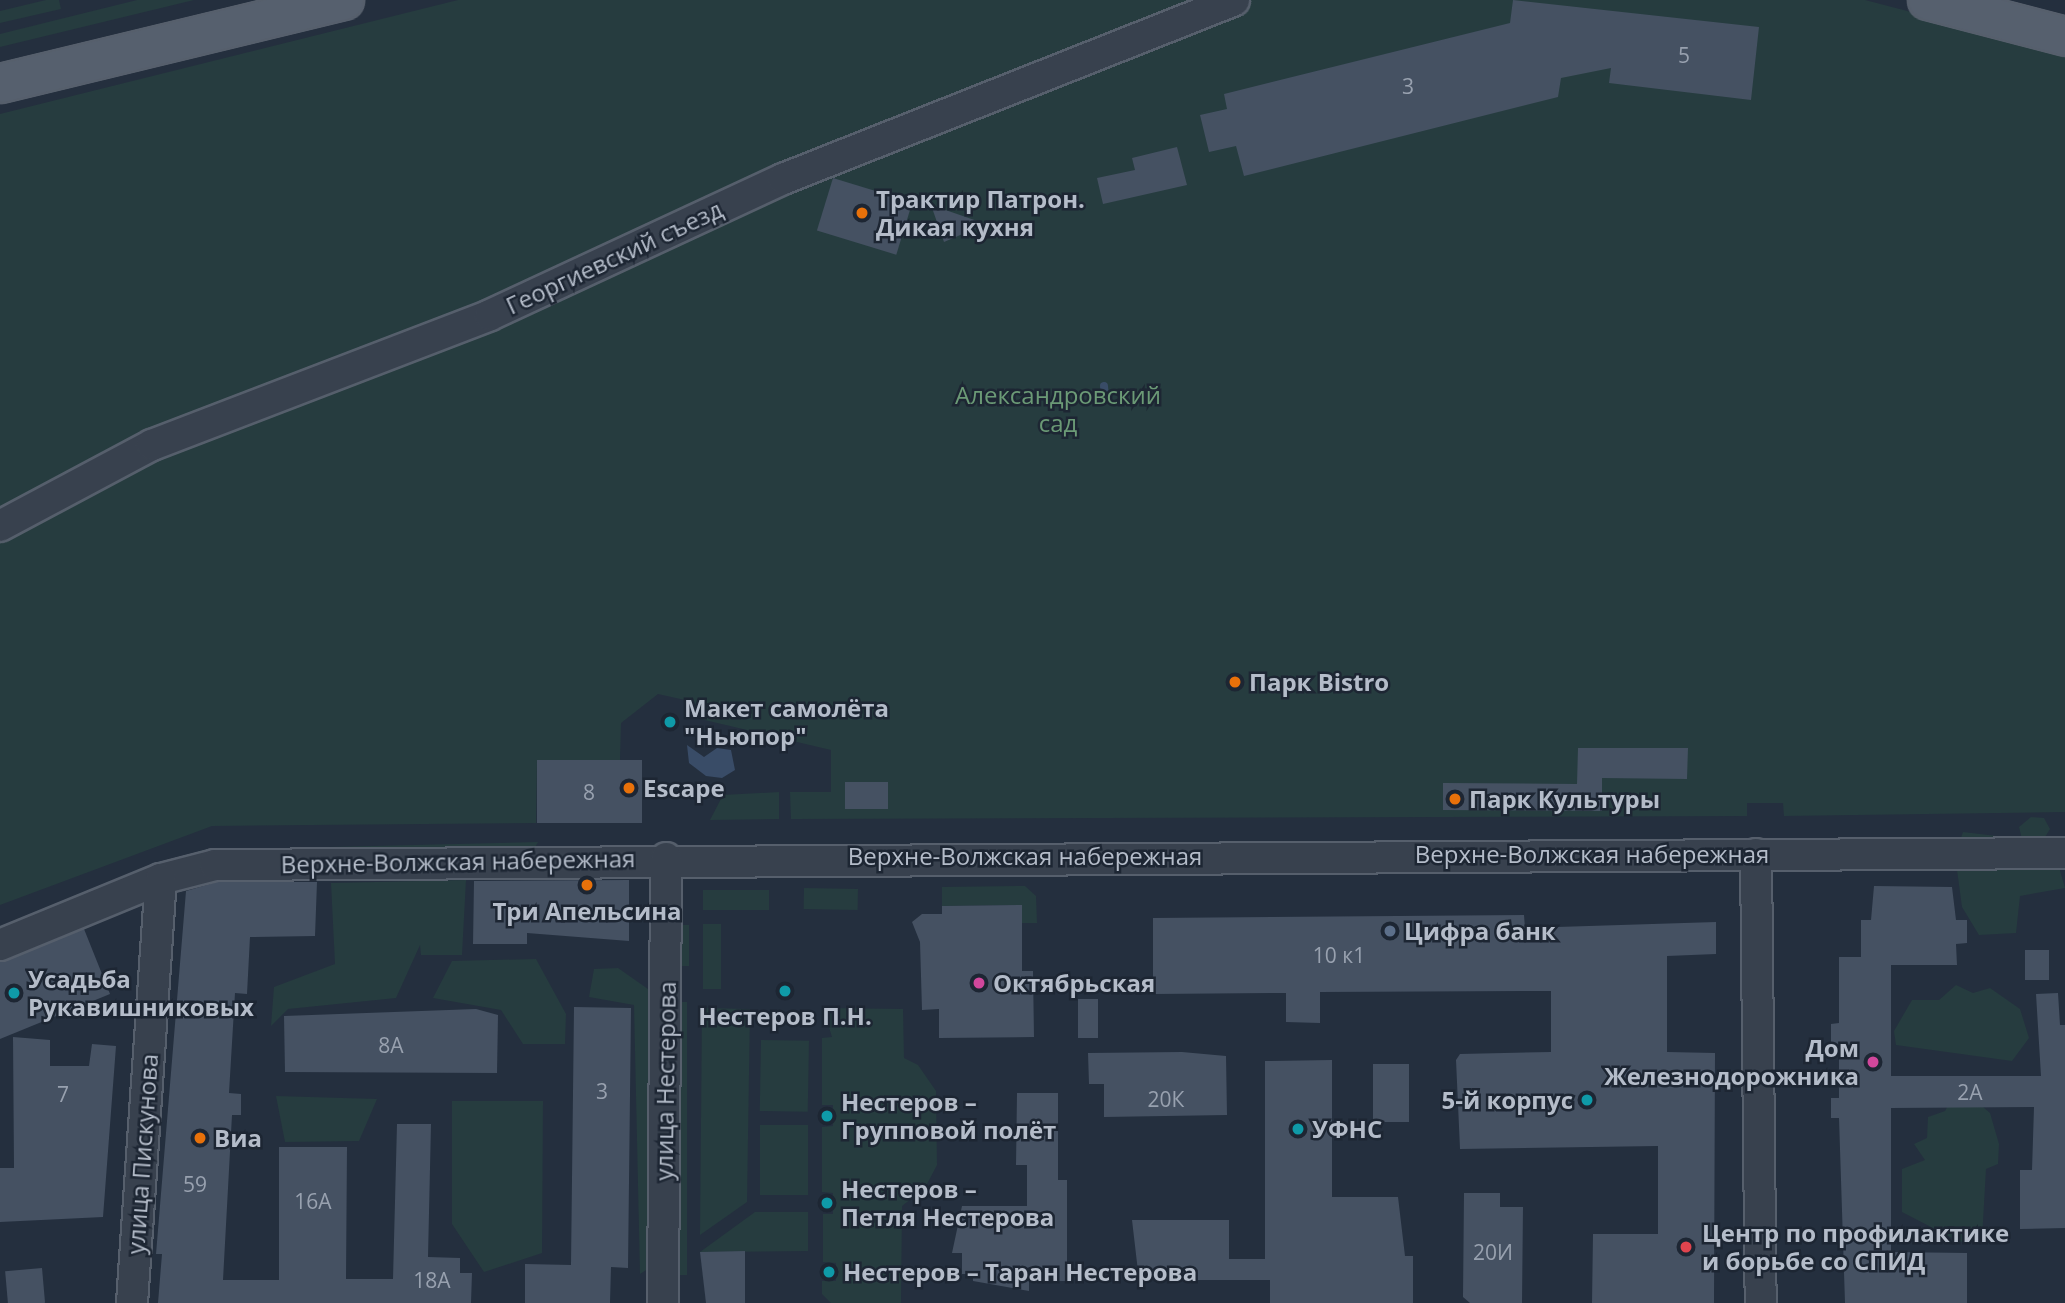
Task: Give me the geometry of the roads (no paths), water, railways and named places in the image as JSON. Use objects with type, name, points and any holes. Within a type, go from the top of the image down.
[{"type":"main road","points":[[0,83],[344,0]]},
{"type":"main road","points":[[1927,0],[2065,36]]},
{"type":"street","name":"Георгиевский съезд","points":[[0,526],[152,445],[489,315],[796,173],[1234,0]]},
{"type":"street","name":"Верхне-Волжская набережная","points":[[0,945],[161,879],[215,865],[666,858],[2065,853]]},
{"type":"street","points":[[1756,854],[1761,1303]]},
{"type":"street","name":"улица Нестерова","points":[[663,1303],[666,858]]},
{"type":"street","name":"улица Пискунова","points":[[132,1303],[161,879]]},
{"type":"water","points":[[687,745],[704,757],[717,748],[731,750],[735,770],[722,778],[706,776],[689,763]]},
{"type":"waterway","points":[[1104,386],[1105,398]]},
{"type":"place","name":"Трактир Патрон. Дикая кухня","points":[[862,213]]},
{"type":"place","name":"Парк Bistro","points":[[1235,682]]},
{"type":"place","name":"Макет самолёта \"Ньюпор\"","points":[[670,722]]},
{"type":"place","name":"Escape","points":[[629,788]]},
{"type":"place","name":"Парк Культуры","points":[[1455,799]]},
{"type":"place","name":"Три Апельсина","points":[[587,885]]},
{"type":"place","name":"Цифра банк","points":[[1390,931]]},
{"type":"place","name":"Октябрьская","points":[[979,983]]},
{"type":"place","name":"Нестеров П.Н.","points":[[785,991]]},
{"type":"place","name":"Усадьба Рукавишниковых","points":[[14,993]]},
{"type":"place","name":"Дом Железнодорожника","points":[[1873,1062]]},
{"type":"place","name":"5-й корпус","points":[[1587,1100]]},
{"type":"place","name":"Нестеров – Групповой полёт","points":[[827,1116]]},
{"type":"place","name":"УФНС","points":[[1298,1129]]},
{"type":"place","name":"Виа","points":[[200,1138]]},
{"type":"place","name":"Нестеров – Петля Нестерова","points":[[827,1203]]},
{"type":"place","name":"Центр по профилактике и борьбе со СПИД","points":[[1686,1247]]},
{"type":"place","name":"Нестеров – Таран Нестерова","points":[[829,1272]]},
{"type":"park label","name":"Александровский сад","points":[[1058,409]]}]
